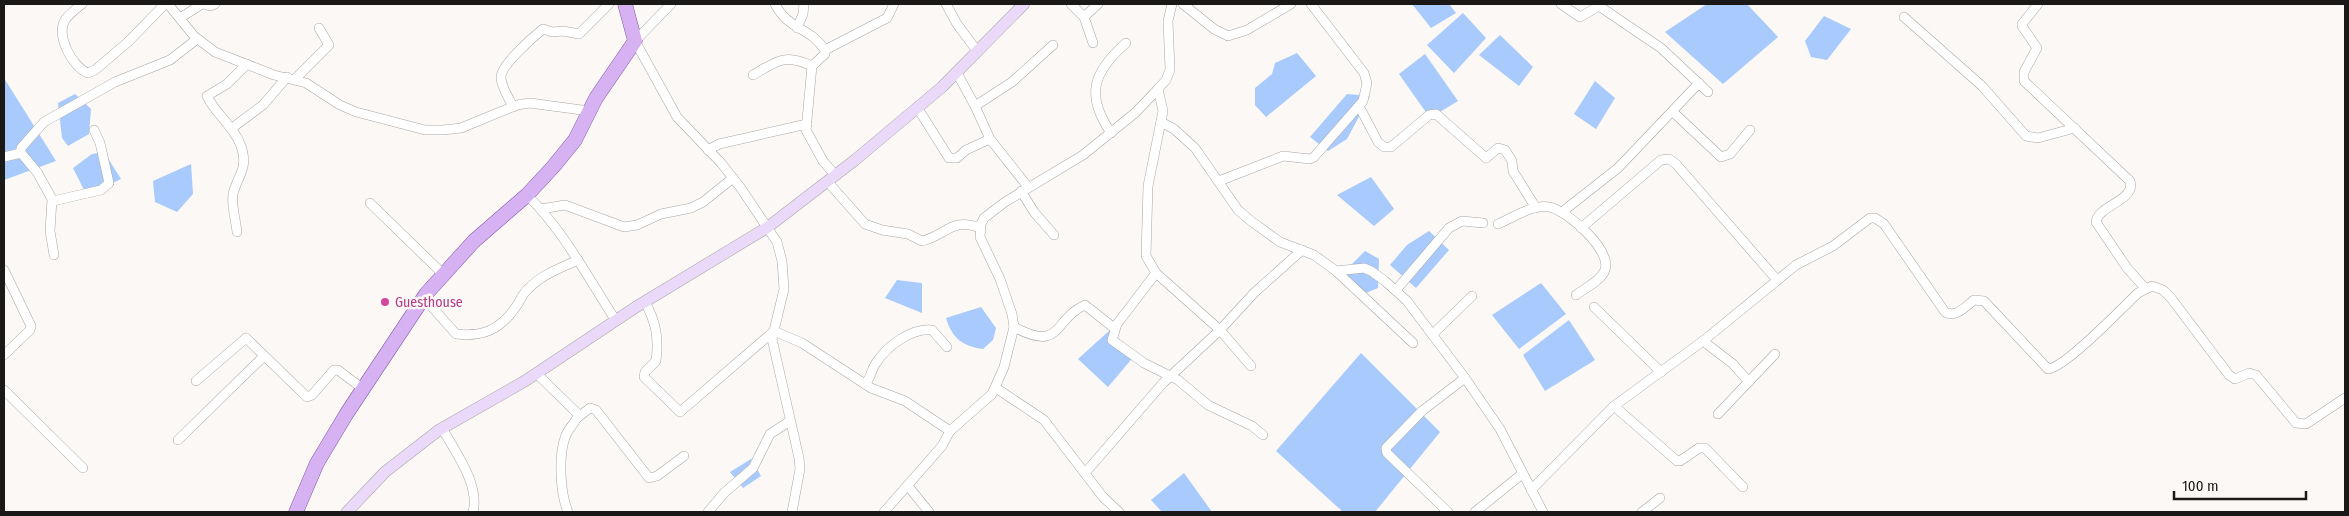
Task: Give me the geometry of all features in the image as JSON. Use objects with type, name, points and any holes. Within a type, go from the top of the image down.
[{"type":"main road","points":[[296,512],[317,463],[363,389],[424,298],[474,242],[526,195],[575,140],[589,111],[610,76],[635,41],[625,4]]},
{"type":"street","points":[[82,4],[66,18],[64,42],[75,61],[88,73],[128,42],[166,4],[197,39],[215,52],[274,75],[291,78],[317,90],[340,105],[383,120],[425,130],[443,130],[461,128],[513,107],[530,103],[589,111]]},
{"type":"street","points":[[180,18],[203,4],[210,6],[215,4]]},
{"type":"street","points":[[513,107],[501,79],[504,68],[543,29],[546,28],[552,32],[563,31],[579,34],[609,4]]},
{"type":"street","points":[[671,4],[635,41],[677,118],[733,178],[777,242],[784,276],[784,289],[772,339],[800,469],[792,512]]},
{"type":"street","points":[[775,4],[789,24],[810,33],[825,50]]},
{"type":"street","points":[[797,28],[803,14],[804,4]]},
{"type":"street","points":[[894,4],[886,18],[825,50],[825,54],[812,66],[807,134],[831,178],[859,218],[872,227],[908,234],[922,241],[954,225],[969,224],[980,228]]},
{"type":"street","points":[[946,4],[957,24],[977,51]]},
{"type":"street","points":[[346,512],[385,472],[442,428],[537,374],[645,302],[768,227],[831,178],[957,73],[1024,4]]},
{"type":"street","points":[[1071,4],[1084,17],[1093,43]]},
{"type":"street","points":[[1084,17],[1098,4]]},
{"type":"street","points":[[884,512],[942,446],[950,431],[983,404],[996,388],[1006,359],[1014,327],[1008,300],[980,237],[980,228],[984,218],[994,209],[1025,189],[1083,155],[1111,133],[1158,89],[1170,70],[1168,21],[1172,4]]},
{"type":"street","points":[[1183,4],[1214,29],[1228,36],[1247,30],[1291,4]]},
{"type":"street","points":[[1219,181],[1283,156],[1310,159],[1314,157],[1319,154],[1328,138],[1360,106],[1366,92],[1364,72],[1312,4]]},
{"type":"street","points":[[1561,4],[1580,17],[1598,6],[1661,48],[1708,92]]},
{"type":"street","points":[[2038,4],[2022,24],[2037,48],[2023,77],[2028,85],[2130,181],[2129,192],[2098,215],[2096,222],[2127,268],[2145,288]]},
{"type":"street","points":[[1904,17],[1982,86],[2026,136],[2038,138],[2075,128]]},
{"type":"street","points":[[232,128],[252,116],[329,45],[319,28]]},
{"type":"street","points":[[54,255],[50,231],[53,201],[37,172],[21,153],[21,148],[44,122],[109,85],[170,60],[197,39]]},
{"type":"street","points":[[1111,133],[1103,121],[1096,103],[1098,81],[1105,64],[1126,43]]},
{"type":"street","points":[[975,106],[1012,82],[1053,45]]},
{"type":"street","points":[[753,75],[774,62],[788,58],[812,66]]},
{"type":"street","points":[[237,232],[233,193],[242,176],[244,160],[242,149],[232,128],[217,112],[207,96],[227,84],[247,64]]},
{"type":"street","points":[[957,73],[990,139],[1025,189],[1034,212],[1054,235]]},
{"type":"street","points":[[1562,212],[1618,168],[1699,83]]},
{"type":"street","points":[[1158,89],[1162,100],[1161,122],[1148,186],[1146,256],[1156,274],[1220,330],[1251,366]]},
{"type":"street","points":[[1360,106],[1378,142],[1384,147],[1391,147],[1429,115],[1436,114],[1486,158],[1498,148],[1504,150],[1512,161],[1513,171],[1536,208]]},
{"type":"street","points":[[917,107],[949,158],[957,158],[966,150],[990,139]]},
{"type":"street","points":[[1673,112],[1721,157],[1730,154],[1750,130]]},
{"type":"street","points":[[1161,122],[1174,129],[1195,148],[1238,210],[1280,242],[1322,259],[1413,343]]},
{"type":"street","points":[[708,150],[719,144],[807,124]]},
{"type":"street","points":[[53,201],[101,190],[109,184],[100,143],[94,130]]},
{"type":"street","points":[[4,157],[21,153]]},
{"type":"street","points":[[1581,228],[1661,160],[1669,159],[1676,164],[1777,280]]},
{"type":"street","points":[[541,209],[565,205],[616,224],[624,226],[637,225],[661,214],[691,208],[703,202],[733,178]]},
{"type":"street","points":[[526,195],[541,209],[578,260],[616,321]]},
{"type":"street","points":[[370,203],[444,275]]},
{"type":"street","points":[[1498,224],[1536,208],[1549,207],[1562,212],[1581,228],[1604,255],[1606,263],[1604,271],[1598,280],[1576,295]]},
{"type":"street","points":[[1531,490],[1590,427],[1614,406],[1703,341],[1777,280],[1806,259],[1848,236],[1866,220],[1875,218],[1884,224],[1945,312],[1951,315],[1956,314],[1974,300],[1984,301],[2048,369],[2054,368],[2069,357],[2145,288],[2152,286],[2163,290],[2229,375],[2235,379],[2249,373],[2256,375],[2296,423],[2306,424],[2345,398]]},
{"type":"street","points":[[1396,290],[1449,228],[1462,221],[1483,223]]},
{"type":"street","points":[[1085,473],[1172,375],[1220,330],[1243,304],[1302,250]]},
{"type":"street","points":[[424,298],[456,334],[495,330],[506,320],[522,296],[535,282],[578,260]]},
{"type":"street","points":[[1336,270],[1364,268],[1396,290],[1433,334],[1466,378],[1506,440],[1543,512]]},
{"type":"street","points":[[4,270],[31,326],[30,330],[4,355]]},
{"type":"street","points":[[1156,274],[1114,328],[1112,336],[1114,342],[1144,363],[1172,375],[1208,405],[1252,426],[1263,435]]},
{"type":"street","points":[[1433,334],[1472,296]]},
{"type":"street","points":[[645,302],[657,326],[658,339],[656,361],[645,372],[644,377],[680,412],[774,331]]},
{"type":"street","points":[[1014,327],[1033,336],[1053,334],[1085,305],[1114,328]]},
{"type":"street","points":[[1594,307],[1662,372]]},
{"type":"street","points":[[865,384],[871,377],[876,362],[887,350],[907,336],[932,330],[947,347]]},
{"type":"street","points":[[774,331],[802,343],[865,384],[904,401],[950,431]]},
{"type":"street","points":[[196,381],[243,339],[249,340],[307,397],[312,395],[334,370],[338,370],[363,389]]},
{"type":"street","points":[[1703,341],[1734,364],[1749,382]]},
{"type":"street","points":[[1718,414],[1775,354]]},
{"type":"street","points":[[178,440],[264,356]]},
{"type":"street","points":[[537,374],[578,414],[577,418]]},
{"type":"street","points":[[1448,512],[1387,453],[1386,448],[1422,411],[1466,378]]},
{"type":"street","points":[[996,388],[1044,420],[1103,497],[1119,512]]},
{"type":"street","points":[[4,390],[83,468]]},
{"type":"street","points":[[1614,406],[1677,461],[1680,461],[1699,448],[1705,448],[1743,487]]},
{"type":"street","points":[[568,512],[562,495],[562,452],[567,432],[577,418],[590,408],[596,410],[649,478],[657,476],[684,456]]},
{"type":"street","points":[[708,512],[728,488],[753,468],[770,434],[790,421]]},
{"type":"street","points":[[442,428],[466,472],[473,494],[472,512]]},
{"type":"street","points":[[1475,512],[1522,474]]},
{"type":"street","points":[[908,486],[929,512]]},
{"type":"street","points":[[1642,512],[1660,498]]},
{"type":"water","points":[[1412,4],[1449,4],[1456,13],[1431,28]]},
{"type":"water","points":[[1707,4],[1747,4],[1778,37],[1723,84],[1665,32]]},
{"type":"water","points":[[1463,13],[1486,38],[1454,73],[1427,45]]},
{"type":"water","points":[[1824,16],[1851,29],[1827,60],[1811,57],[1805,41]]},
{"type":"water","points":[[1500,35],[1533,67],[1519,86],[1479,55]]},
{"type":"water","points":[[1297,53],[1316,76],[1266,117],[1255,105],[1255,88],[1272,74],[1275,63]]},
{"type":"water","points":[[1425,54],[1458,101],[1430,118],[1399,74]]},
{"type":"water","points":[[4,78],[56,161],[4,180]]},
{"type":"water","points":[[1595,81],[1615,98],[1596,129],[1574,114]]},
{"type":"water","points":[[75,94],[91,109],[89,134],[68,146],[62,138],[58,103]]},
{"type":"water","points":[[1347,94],[1370,96],[1347,139],[1328,151],[1310,137]]},
{"type":"water","points":[[104,152],[121,179],[103,188],[84,190],[73,168],[92,154]]},
{"type":"water","points":[[191,164],[193,194],[177,212],[155,202],[153,181]]},
{"type":"water","points":[[1371,177],[1394,209],[1374,226],[1337,195]]},
{"type":"water","points":[[1429,231],[1449,250],[1416,288],[1390,265],[1407,245]]},
{"type":"water","points":[[1365,251],[1379,259],[1378,288],[1361,295],[1340,276]]},
{"type":"water","points":[[897,280],[922,283],[922,313],[885,298]]},
{"type":"water","points":[[1541,283],[1566,314],[1519,349],[1492,315]]},
{"type":"water","points":[[981,307],[996,328],[993,340],[983,349],[969,346],[959,340],[951,331],[946,318]]},
{"type":"water","points":[[1569,320],[1595,360],[1545,391],[1523,355]]},
{"type":"water","points":[[1110,330],[1135,355],[1108,387],[1078,359]]},
{"type":"water","points":[[1361,353],[1440,432],[1375,512],[1343,512],[1276,451]]},
{"type":"water","points":[[751,459],[761,476],[743,488],[730,472]]},
{"type":"water","points":[[1184,473],[1212,512],[1162,512],[1151,500]]},
{"type":"place","name":"Guesthouse","points":[[385,302]]}]
